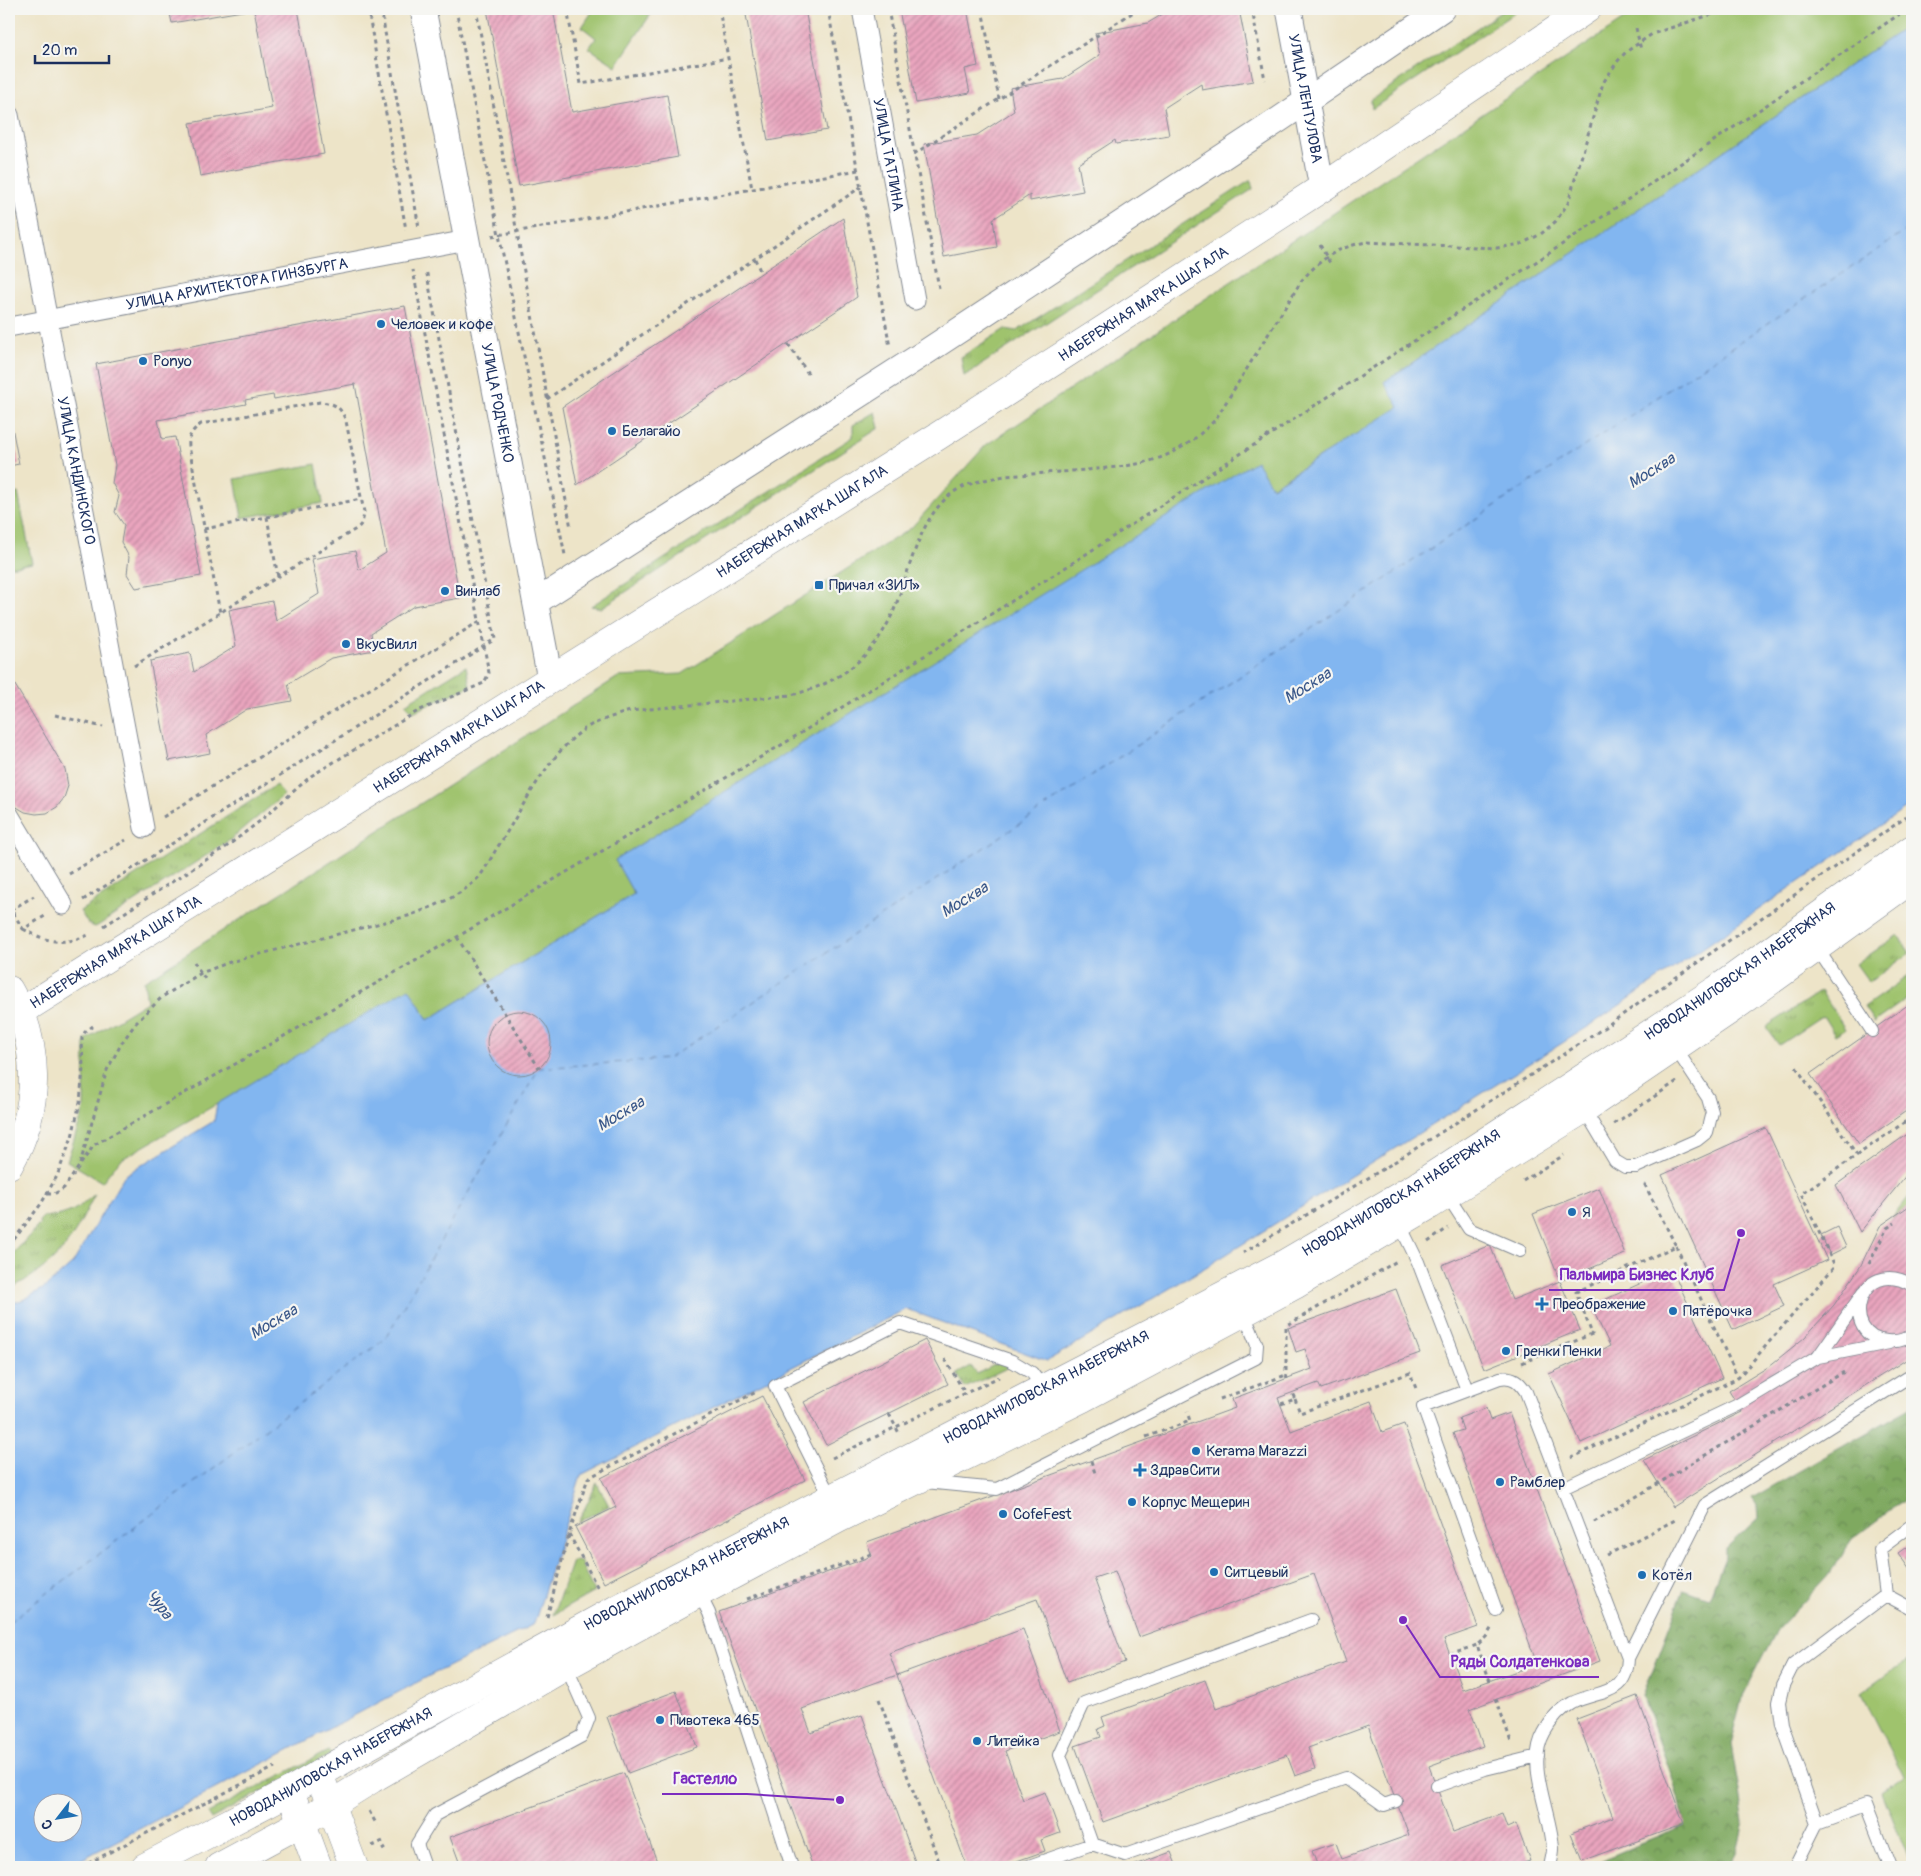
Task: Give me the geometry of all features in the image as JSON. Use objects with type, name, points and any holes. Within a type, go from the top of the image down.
[{"type":"main road","name":"НАБЕРЕЖНАЯ МАРКА ШАГАЛА","points":[[13,1007],[550,679],[930,441],[1322,188],[1587,9]]},
{"type":"main road","name":"НОВОДАНИЛОВСКАЯ НАБЕРЕЖНАЯ","points":[[1394,1213],[1447,1195],[1584,1109],[1668,1038],[1810,937],[1912,849]]},
{"type":"main road","name":"НОВОДАНИЛОВСКАЯ НАБЕРЕЖНАЯ","points":[[1810,937],[1912,879]]},
{"type":"main road","points":[[9,1165],[16,1153],[29,1120],[34,1086],[28,1029],[13,1007]]},
{"type":"main road","name":"НОВОДАНИЛОВСКАЯ НАБЕРЕЖНАЯ","points":[[145,1867],[290,1791],[615,1610],[1043,1388],[1238,1302],[1295,1285],[1571,1086],[1668,1038]]},
{"type":"main road","name":"НОВОДАНИЛОВСКАЯ НАБЕРЕЖНАЯ","points":[[219,1867],[301,1823],[372,1779],[566,1666],[704,1603],[840,1518],[1083,1398],[1238,1302]]},
{"type":"main road","points":[[319,1774],[354,1867]]},
{"type":"main road","points":[[290,1791],[318,1867]]},
{"type":"street","name":"УЛИЦА РОДЧЕНКО","points":[[423,9],[550,679]]},
{"type":"street","name":"УЛИЦА ТАТЛИНА","points":[[862,9],[915,300]]},
{"type":"street","name":"УЛИЦА ЛЕНТУЛОВА","points":[[1289,9],[1322,188]]},
{"type":"street","points":[[536,602],[894,372],[1306,102],[1442,9]]},
{"type":"street","name":"УЛИЦА КАНДИНСКОГО","points":[[9,115],[144,828]]},
{"type":"street","name":"УЛИЦА АРХИТЕКТОРА ГИНЗБУРГА","points":[[9,327],[467,240]]},
{"type":"street","points":[[9,815],[63,905]]},
{"type":"lane","points":[[1810,937],[1872,1031]]},
{"type":"lane","points":[[1584,1109],[1615,1160],[1625,1167],[1636,1167],[1697,1140],[1707,1132],[1712,1112],[1708,1098],[1668,1038]]},
{"type":"lane","points":[[1447,1195],[1469,1230],[1520,1251]]},
{"type":"lane","points":[[1394,1213],[1418,1262],[1467,1390]]},
{"type":"lane","points":[[1818,1357],[1872,1283],[1886,1277],[1900,1278],[1912,1285]]},
{"type":"lane","points":[[1863,1293],[1858,1307],[1860,1321],[1869,1333],[1875,1337],[1881,1340],[1896,1342]]},
{"type":"lane","points":[[915,1481],[996,1489],[1256,1358],[1257,1345],[1238,1302]]},
{"type":"lane","points":[[832,1498],[775,1386],[900,1323],[1016,1363],[1032,1373],[1043,1388]]},
{"type":"lane","points":[[1563,1488],[1738,1405],[1818,1357],[1896,1342],[1912,1333]]},
{"type":"lane","points":[[1628,1658],[1705,1505],[1912,1374]]},
{"type":"lane","points":[[1496,1610],[1422,1406],[1507,1377],[1520,1383],[1526,1392],[1628,1658],[1628,1670],[1624,1679],[1606,1692],[1573,1703],[1556,1714],[1542,1735],[1538,1756],[1539,1778],[1553,1849],[1550,1867]]},
{"type":"lane","points":[[1886,1595],[1880,1549],[1912,1525]]},
{"type":"lane","points":[[1886,1595],[1912,1609]]},
{"type":"lane","points":[[1817,1823],[1782,1724],[1779,1702],[1783,1685],[1793,1665],[1886,1595]]},
{"type":"lane","points":[[704,1603],[792,1867]]},
{"type":"lane","points":[[1092,1844],[1060,1755],[1084,1703],[1311,1620]]},
{"type":"lane","points":[[425,1867],[417,1844],[435,1815],[582,1736],[589,1718],[566,1666]]},
{"type":"lane","points":[[1437,1786],[1485,1769],[1538,1756]]},
{"type":"lane","points":[[1026,1867],[1092,1844],[1125,1855],[1346,1778],[1384,1805],[1396,1801]]},
{"type":"lane","points":[[1795,1867],[1817,1823],[1866,1804],[1890,1867]]},
{"type":"path","points":[[81,901],[495,639],[368,9]]},
{"type":"path","points":[[9,906],[23,929],[44,940],[56,942],[71,941],[90,935],[226,847],[260,821],[311,776],[418,711],[484,683],[489,673],[416,250],[381,9]]},
{"type":"path","points":[[456,9],[499,235],[563,546]]},
{"type":"path","points":[[476,9],[571,528]]},
{"type":"path","points":[[567,9],[581,84],[728,58]]},
{"type":"path","points":[[719,9],[752,189]]},
{"type":"path","points":[[828,9],[894,372]]},
{"type":"path","points":[[888,9],[939,288]]},
{"type":"path","points":[[982,9],[999,99]]},
{"type":"path","points":[[914,154],[1138,9]]},
{"type":"path","points":[[1252,9],[1266,80]]},
{"type":"path","points":[[80,1164],[107,1070],[122,1041],[136,1023],[162,997],[201,973],[230,962],[408,916],[452,896],[478,878],[562,748],[579,734],[606,718],[630,711],[791,695],[811,690],[847,672],[862,658],[890,619],[921,533],[929,518],[952,493],[987,478],[1144,464],[1179,449],[1200,436],[1215,420],[1302,280],[1326,256],[1349,245],[1366,242],[1496,248],[1521,244],[1541,234],[1556,221],[1568,203],[1603,83],[1617,62],[1626,52],[1652,34],[1728,9]]},
{"type":"path","points":[[47,1194],[54,1194],[64,1188],[94,1146],[457,937],[788,741],[1085,556],[1548,254],[1907,9]]},
{"type":"path","points":[[1636,28],[1641,50]]},
{"type":"path","points":[[467,240],[858,170]]},
{"type":"path","points":[[547,399],[860,188]]},
{"type":"path","points":[[1320,245],[1331,264]]},
{"type":"path","points":[[755,259],[761,273]]},
{"type":"path","points":[[788,344],[809,375]]},
{"type":"path","points":[[149,656],[220,613],[361,525],[364,512],[346,421],[342,410],[334,404],[320,402],[220,420],[202,424],[192,431],[188,439],[220,613]]},
{"type":"path","points":[[204,529],[361,500]]},
{"type":"path","points":[[267,517],[278,577]]},
{"type":"path","points":[[11,910],[480,622]]},
{"type":"path","points":[[55,714],[126,732]]},
{"type":"path","points":[[1236,1258],[1388,1166],[1592,1036],[1912,813]]},
{"type":"path","points":[[23,929],[63,905]]},
{"type":"path","points":[[457,937],[539,1068]]},
{"type":"path","points":[[194,962],[205,979]]},
{"type":"path","points":[[9,1246],[47,1194],[57,1176],[72,1137],[80,1102],[83,1068],[82,1038],[84,1032],[93,1026]]},
{"type":"path","points":[[1796,1067],[1857,1155]]},
{"type":"path","points":[[1554,1466],[1738,1378],[1835,1266],[1801,1194],[1912,1117]]},
{"type":"path","points":[[1636,1167],[1676,1246],[1738,1378]]},
{"type":"path","points":[[1529,1360],[1592,1334],[1576,1292],[1676,1246]]},
{"type":"path","points":[[930,1333],[965,1393]]},
{"type":"path","points":[[816,1466],[965,1393],[1016,1363]]},
{"type":"path","points":[[1603,1517],[1847,1370]]},
{"type":"path","points":[[1292,1393],[1300,1413],[1410,1373],[1422,1406]]},
{"type":"path","points":[[1214,1402],[1286,1375],[1287,1379]]},
{"type":"path","points":[[546,1619],[568,1534],[588,1478],[762,1389]]},
{"type":"path","points":[[1281,1404],[1295,1400]]},
{"type":"path","points":[[1144,1437],[1191,1422],[1187,1411]]},
{"type":"path","points":[[889,1414],[901,1438]]},
{"type":"path","points":[[1090,1458],[1095,1472]]},
{"type":"path","points":[[1604,1556],[1705,1505]]},
{"type":"path","points":[[568,1534],[601,1595]]},
{"type":"path","points":[[704,1603],[871,1554]]},
{"type":"path","points":[[1450,1655],[1477,1645],[1486,1637],[1494,1623],[1496,1610]]},
{"type":"path","points":[[1477,1645],[1490,1681]]},
{"type":"path","points":[[879,1699],[941,1867]]},
{"type":"path","points":[[1496,1699],[1501,1713]]},
{"type":"path","points":[[81,1867],[284,1762]]},
{"type":"green space","points":[[588,9],[643,9],[651,14],[616,66],[589,48],[596,38],[582,27],[592,12]]},
{"type":"green space","points":[[1505,9],[1520,9],[1372,109],[1371,100]]},
{"type":"green space","points":[[1640,9],[1912,9],[1912,23],[1384,382],[1400,407],[1271,487],[1256,462],[615,860],[634,894],[428,1020],[409,989],[122,1159],[102,1182],[67,1161],[84,1109],[85,1040],[147,1002],[144,981],[618,677],[682,674],[911,528],[986,445]]},
{"type":"green space","points":[[1251,180],[1253,189],[964,376],[961,357],[1005,329],[1017,331]]},
{"type":"green space","points":[[875,412],[879,428],[601,608],[591,606],[853,437],[853,425]]},
{"type":"green space","points":[[316,464],[323,503],[242,518],[235,479]]},
{"type":"green space","points":[[18,493],[32,563],[9,567],[9,495]]},
{"type":"green space","points":[[466,666],[470,686],[413,712],[405,704]]},
{"type":"green space","points":[[276,785],[284,795],[230,840],[99,925],[95,927],[88,924],[80,911]]},
{"type":"green space","points":[[1898,935],[1910,953],[1869,982],[1856,964]]},
{"type":"green space","points":[[1912,973],[1912,995],[1874,1022],[1864,1007]]},
{"type":"green space","points":[[1821,991],[1845,1029],[1835,1035],[1823,1016],[1779,1045],[1766,1027]]},
{"type":"green space","points":[[1912,1193],[1912,1204],[1891,1219]]},
{"type":"green space","points":[[95,1194],[82,1220],[60,1252],[25,1281],[9,1289],[9,1258],[40,1224],[39,1221],[43,1217],[65,1214]]},
{"type":"green space","points":[[1000,1362],[1011,1366],[965,1388],[957,1374],[971,1366],[977,1374]]},
{"type":"green space","points":[[1912,1407],[1912,1494],[1852,1539],[1827,1577],[1777,1630],[1744,1694],[1731,1744],[1744,1822],[1737,1851],[1727,1867],[1592,1867],[1603,1860],[1661,1836],[1683,1824],[1675,1787],[1643,1695],[1684,1589],[1709,1598],[1726,1555],[1726,1548],[1759,1517],[1758,1507],[1752,1498]]},
{"type":"green space","points":[[597,1483],[609,1506],[578,1522]]},
{"type":"green space","points":[[572,1561],[580,1561],[594,1592],[553,1615]]},
{"type":"green space","points":[[1912,1657],[1912,1867],[1882,1792],[1904,1777],[1862,1693]]},
{"type":"green space","points":[[328,1751],[332,1754],[211,1819],[208,1813]]},
{"type":"water","points":[[1912,23],[1912,804],[1591,1025],[1211,1264],[1047,1361],[906,1309],[581,1475],[534,1624],[431,1675],[67,1867],[9,1867],[9,1304],[25,1299],[46,1287],[73,1263],[124,1176],[214,1121],[217,1104],[409,988],[428,1020],[634,894],[615,860],[1256,461],[1272,487],[1399,407],[1384,382]]},
{"type":"building","points":[[169,9],[248,9],[248,10],[172,23]]},
{"type":"building","points":[[254,9],[298,9],[324,154],[200,176],[190,123],[272,108]]},
{"type":"building","points":[[487,9],[553,9],[572,112],[667,95],[678,157],[519,186]]},
{"type":"building","points":[[745,9],[805,9],[827,130],[768,141]]},
{"type":"building","points":[[899,9],[967,9],[978,66],[965,69],[970,93],[916,103]]},
{"type":"building","points":[[1171,9],[1239,9],[1253,81],[1202,90],[1201,84],[1164,108],[1169,135],[1116,144],[1115,140],[1078,164],[1083,191],[1030,201],[1030,195],[993,219],[997,247],[944,257],[924,144],[977,135],[1014,111],[1010,88],[1063,79],[1100,55],[1095,33],[1148,23]]},
{"type":"building","points":[[843,218],[857,297],[577,485],[562,407]]},
{"type":"building","points":[[405,306],[460,598],[414,606],[371,633],[374,650],[331,658],[288,684],[292,701],[247,709],[206,735],[210,753],[169,761],[150,661],[190,653],[194,672],[236,646],[229,610],[272,601],[276,621],[319,594],[312,559],[355,551],[359,570],[386,553],[355,384],[274,399],[273,395],[245,400],[246,404],[158,420],[162,439],[175,437],[201,576],[136,588],[127,574],[129,557],[121,542],[124,525],[115,512],[119,496],[112,483],[115,465],[96,364]]},
{"type":"building","points":[[9,417],[19,464],[9,466]]},
{"type":"building","points":[[9,675],[65,769],[68,786],[64,798],[57,807],[47,813],[25,812],[15,806],[9,797]]},
{"type":"building","points":[[1912,1002],[1912,1107],[1859,1144],[1810,1074]]},
{"type":"building","points":[[519,1011],[537,1017],[545,1025],[551,1043],[545,1061],[537,1069],[519,1075],[501,1069],[493,1061],[487,1043],[493,1025],[501,1017]]},
{"type":"building","points":[[1766,1128],[1827,1260],[1774,1284],[1784,1306],[1733,1330],[1662,1175]]},
{"type":"building","points":[[1906,1135],[1912,1140],[1912,1168],[1860,1232],[1836,1185]]},
{"type":"building","points":[[1599,1188],[1625,1254],[1560,1281],[1533,1214]]},
{"type":"building","points":[[1912,1204],[1912,1356],[1673,1507],[1644,1460],[1742,1412],[1729,1391],[1768,1367],[1804,1338],[1834,1305],[1860,1267],[1880,1226]]},
{"type":"building","points":[[1837,1227],[1846,1247],[1830,1255],[1821,1235]]},
{"type":"building","points":[[1490,1245],[1512,1300],[1560,1281],[1580,1330],[1484,1369],[1442,1265]]},
{"type":"building","points":[[1672,1269],[1722,1378],[1581,1443],[1549,1374],[1610,1346],[1591,1306]]},
{"type":"building","points":[[1396,1289],[1420,1353],[1321,1389],[1318,1383],[1278,1398],[1291,1431],[1371,1401],[1382,1432],[1404,1424],[1478,1627],[1444,1639],[1463,1690],[1537,1664],[1453,1433],[1463,1430],[1459,1418],[1486,1408],[1490,1420],[1509,1413],[1600,1661],[1470,1709],[1483,1746],[1429,1766],[1453,1832],[1502,1814],[1507,1828],[1516,1824],[1530,1861],[1520,1864],[1521,1867],[1318,1867],[1312,1851],[1336,1843],[1342,1859],[1409,1835],[1368,1726],[1308,1748],[1315,1769],[1295,1776],[1287,1755],[1103,1822],[1075,1746],[1101,1737],[1098,1729],[1105,1726],[1102,1717],[1205,1680],[1216,1709],[1346,1662],[1314,1574],[1139,1637],[1115,1571],[1094,1578],[1125,1662],[1067,1683],[1037,1599],[889,1653],[897,1675],[802,1709],[811,1733],[862,1715],[917,1867],[813,1867],[719,1612],[872,1556],[867,1542],[1235,1408],[1232,1399],[1312,1369],[1305,1349],[1296,1352],[1288,1328]]},
{"type":"building","points":[[925,1340],[948,1384],[826,1445],[804,1402]]},
{"type":"building","points":[[762,1396],[805,1480],[604,1583],[575,1527],[616,1507],[601,1478]]},
{"type":"building","points":[[1912,1543],[1912,1573],[1898,1553]]},
{"type":"building","name":"Литейка","points":[[1023,1629],[1060,1731],[1005,1751],[1023,1800],[1045,1792],[1060,1833],[1041,1840],[1045,1851],[1000,1867],[967,1867],[897,1675]]},
{"type":"building","points":[[676,1691],[697,1747],[628,1773],[607,1717]]},
{"type":"building","points":[[1637,1696],[1684,1824],[1582,1861],[1571,1833],[1613,1817],[1577,1719]]},
{"type":"building","points":[[624,1773],[659,1867],[461,1867],[450,1837]]},
{"type":"building","points":[[1171,1852],[1177,1867],[1130,1867]]},
{"type":"ferry route","points":[[9,1622],[385,1339],[539,1068],[668,1059],[1912,227]]},
{"type":"place","name":"Человек и кофе","points":[[381,324]]},
{"type":"place","name":"Ponyo","points":[[143,361]]},
{"type":"place","name":"Белагайо","points":[[612,431]]},
{"type":"place","name":"Причал «ЗИЛ»","points":[[819,585]]},
{"type":"place","name":"Винлаб","points":[[445,591]]},
{"type":"place","name":"ВкусВилл","points":[[346,644]]},
{"type":"place","name":"Я","points":[[1572,1212]]},
{"type":"place","name":"Пальмира Бизнес Клуб","points":[[1741,1233]]},
{"type":"place","name":"Преображение","points":[[1542,1304]]},
{"type":"place","name":"Пятёрочка","points":[[1673,1311]]},
{"type":"place","name":"Гренки Пенки","points":[[1506,1351]]},
{"type":"place","name":"Kerama Marazzi","points":[[1196,1451]]},
{"type":"place","name":"ЗдравСити","points":[[1140,1470]]},
{"type":"place","name":"Рамблер","points":[[1500,1482]]},
{"type":"place","name":"Корпус Мещерин","points":[[1132,1502]]},
{"type":"place","name":"CofeFest","points":[[1003,1514]]},
{"type":"place","name":"Ситцевый","points":[[1214,1572]]},
{"type":"place","name":"Котёл","points":[[1642,1575]]},
{"type":"place","name":"Ряды Солдатенкова","points":[[1403,1620]]},
{"type":"place","name":"Пивотека 465","points":[[660,1720]]},
{"type":"place","name":"Литейка","points":[[977,1741]]},
{"type":"place","name":"Гастелло","points":[[840,1800]]},
{"type":"water label","name":"Москва","points":[[1651,470]]},
{"type":"water label","name":"Москва","points":[[1307,685]]},
{"type":"water label","name":"Москва","points":[[964,899]]},
{"type":"water label","name":"Москва","points":[[620,1113]]},
{"type":"water label","name":"Москва","points":[[273,1321]]},
{"type":"water label","name":"Чура","points":[[160,1604]]}]
